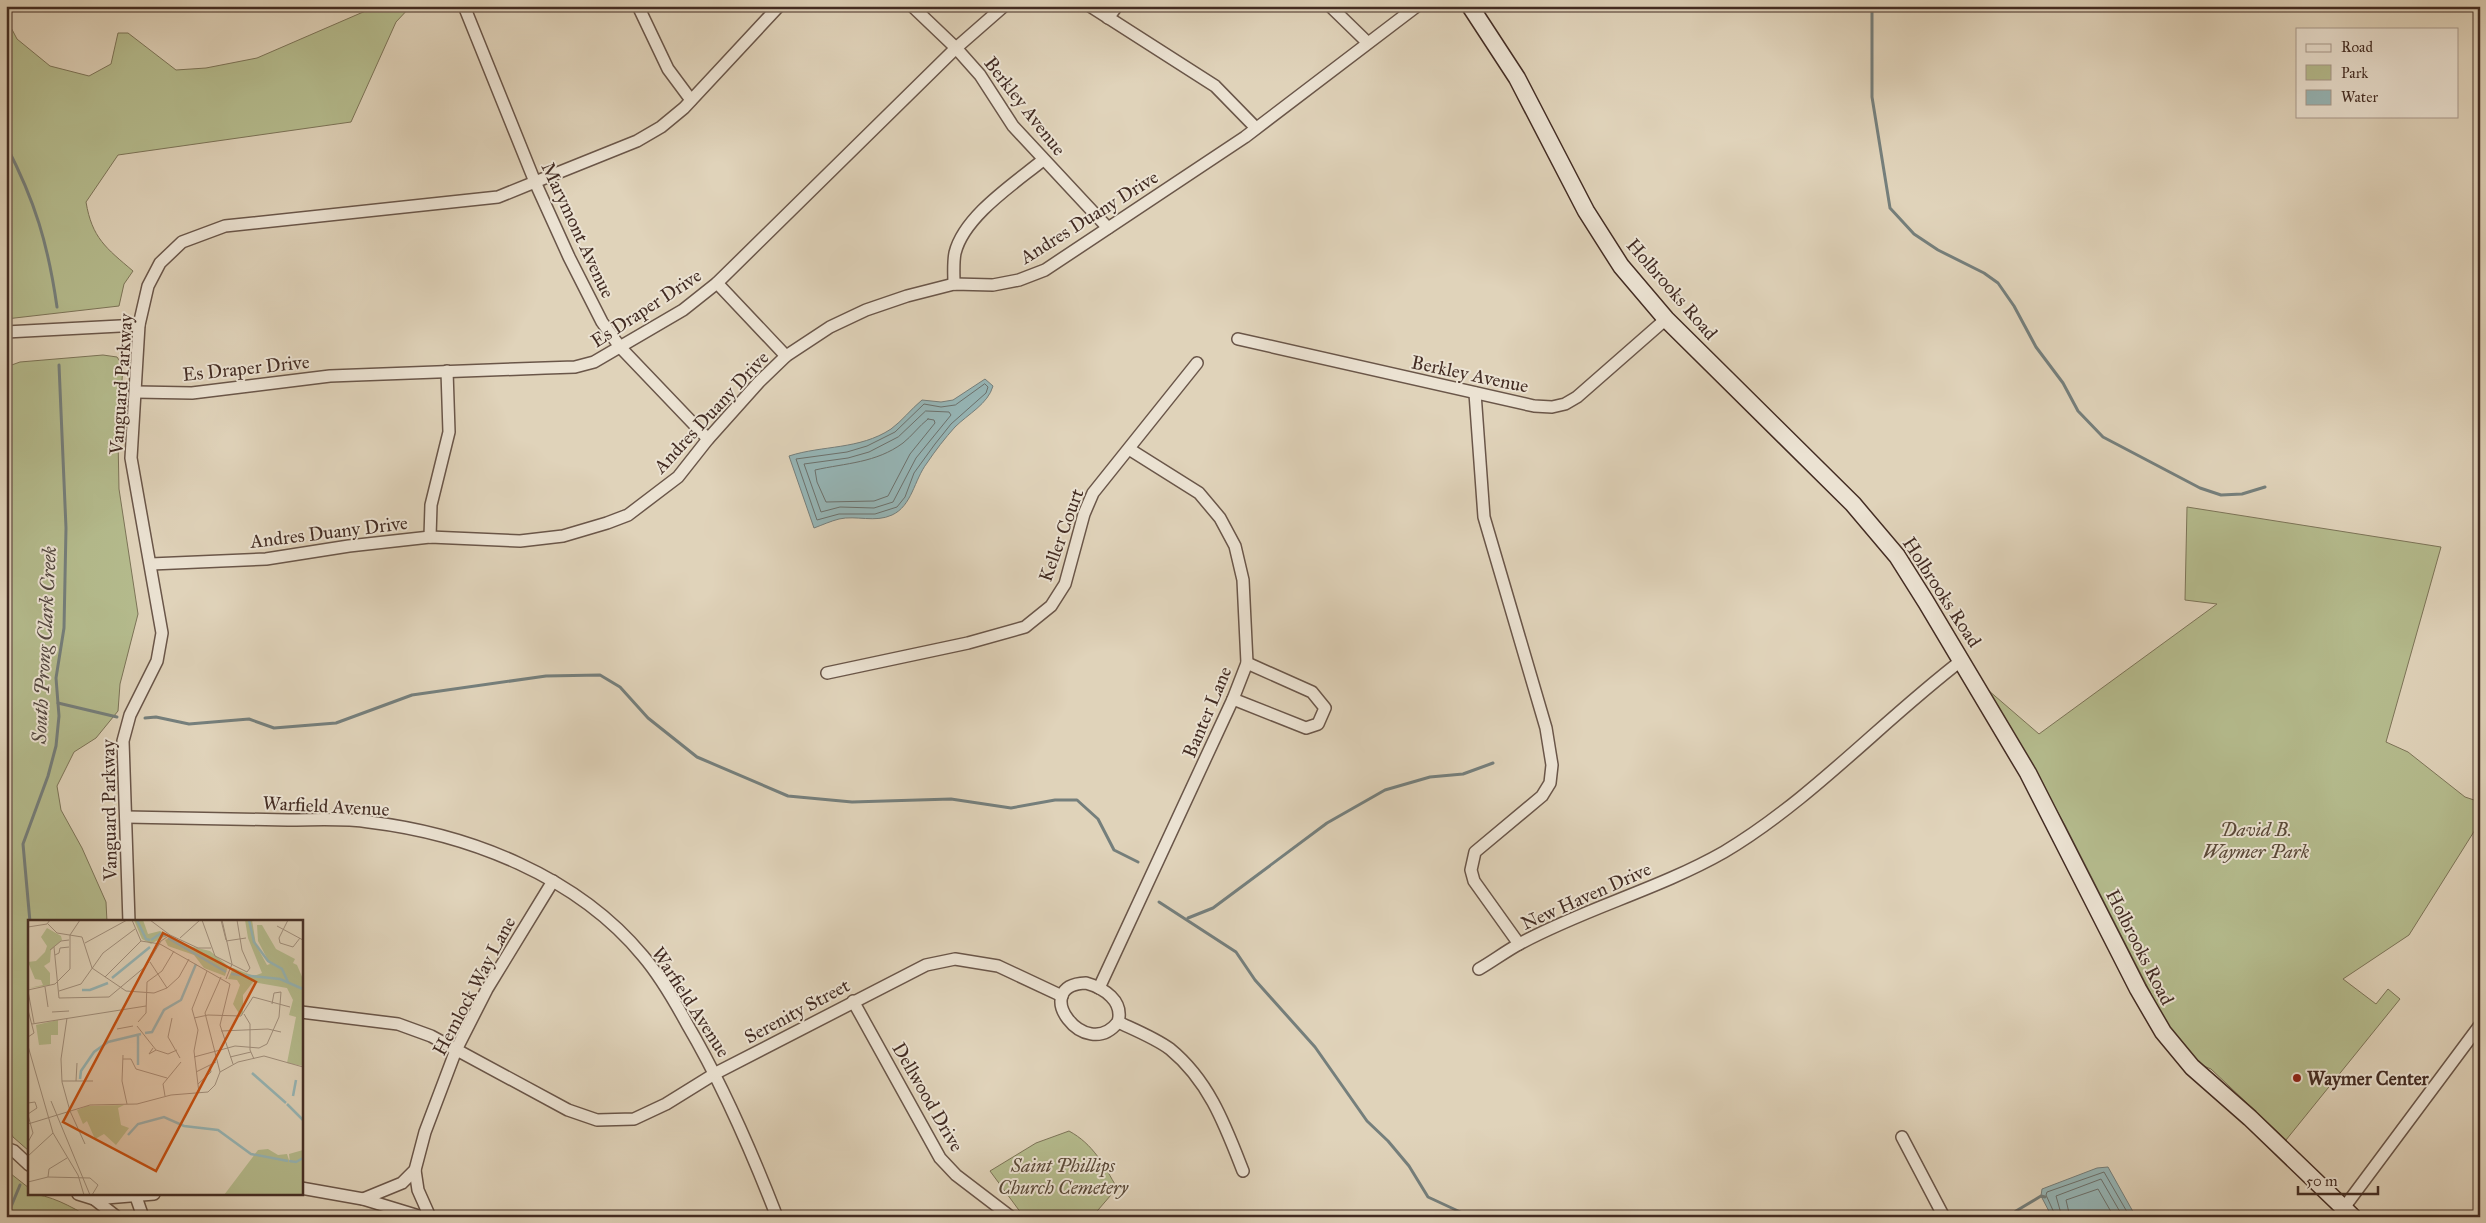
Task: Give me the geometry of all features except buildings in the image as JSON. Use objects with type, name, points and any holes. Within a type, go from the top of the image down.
[{"type":"street","name":"Marymont Avenue","points":[[464,6],[535,182],[569,257],[602,322],[620,347],[708,439]]},
{"type":"street","points":[[638,6],[668,69],[691,100]]},
{"type":"street","points":[[535,182],[637,141],[661,127],[691,100],[778,6]]},
{"type":"street","name":"Berkley Avenue","points":[[912,6],[956,48],[980,75],[1014,126],[1043,160],[1108,228]]},
{"type":"street","name":"Es Draper Drive","points":[[136,392],[192,393],[330,376],[575,367],[594,362],[683,310],[717,283],[956,48],[1004,6]]},
{"type":"street","points":[[1090,6],[1215,86],[1256,128]]},
{"type":"street","points":[[1108,18],[1117,6]]},
{"type":"street","points":[[1330,6],[1367,42]]},
{"type":"street","name":"Andres Duany Drive","points":[[151,564],[266,559],[430,536],[520,541],[563,536],[628,515],[678,477],[708,439],[759,382],[786,356],[830,327],[866,310],[907,296],[954,284],[993,285],[1019,280],[1045,270],[1246,138],[1256,128],[1286,108],[1367,42],[1417,6]]},
{"type":"street","name":"Holbrooks Road","points":[[1470,6],[1517,78],[1599,232],[1621,266],[1666,319],[1880,534],[1926,602],[2032,780],[2138,989],[2163,1032],[2192,1067],[2250,1118],[2345,1214]]},
{"type":"street","points":[[954,284],[955,252],[968,227],[983,210],[1043,160]]},
{"type":"street","name":"Vanguard Parkway","points":[[128,920],[123,741],[130,715],[156,661],[162,632],[131,458],[139,325],[148,286],[160,263],[182,242],[225,226],[498,197],[535,182]]},
{"type":"street","points":[[717,283],[786,356]]},
{"type":"street","name":"Berkley Avenue","points":[[1238,340],[1542,407],[1565,404],[1596,382],[1666,319]]},
{"type":"street","points":[[6,332],[139,325]]},
{"type":"street","name":"Keller Court","points":[[827,673],[968,643],[1025,627],[1051,606],[1065,584],[1084,514],[1093,493],[1197,363]]},
{"type":"street","points":[[430,536],[431,504],[449,432],[447,371]]},
{"type":"street","name":"New Haven Drive","points":[[1476,393],[1484,517],[1546,728],[1552,764],[1550,783],[1542,796],[1478,849],[1471,861],[1470,870],[1474,881],[1519,944],[1686,871],[1744,838],[1796,800],[1884,723],[1962,660]]},
{"type":"street","name":"Banter Lane","points":[[1099,988],[1233,699],[1247,663],[1243,580],[1235,546],[1220,518],[1199,492],[1129,450]]},
{"type":"street","points":[[1233,699],[1306,728],[1318,724],[1325,708],[1312,692],[1247,663]]},
{"type":"street","name":"Warfield Avenue","points":[[126,817],[368,821],[450,836],[528,867],[553,880],[610,922],[643,956],[671,996],[716,1073],[736,1116],[777,1217]]},
{"type":"street","name":"Hemlock Way Lane","points":[[430,1217],[418,1190],[415,1170],[425,1132],[456,1050],[488,989],[553,880]]},
{"type":"street","points":[[1479,969],[1519,944]]},
{"type":"street","name":"Serenity Street","points":[[302,1012],[398,1024],[431,1036],[568,1110],[597,1120],[634,1119],[666,1104],[716,1073],[926,965],[955,959],[998,966],[1062,996]]},
{"type":"street","points":[[1086,983],[1099,988],[1107,992],[1118,1005],[1120,1011],[1118,1022],[1108,1032],[1092,1033],[1083,1031],[1066,1019],[1061,1004],[1062,996],[1066,991],[1078,984],[1086,983]]},
{"type":"street","name":"Dellwood Drive","points":[[853,1001],[940,1158],[956,1175],[1011,1217]]},
{"type":"street","points":[[1118,1022],[1168,1048],[1185,1064],[1220,1113],[1243,1171]]},
{"type":"street","points":[[2345,1214],[2480,1025]]},
{"type":"street","points":[[1902,1137],[1944,1217]]},
{"type":"street","points":[[6,1148],[14,1151],[28,1164]]},
{"type":"street","points":[[363,1200],[402,1183],[415,1170]]},
{"type":"street","points":[[302,1188],[363,1200],[422,1217]]},
{"type":"street","points":[[84,1196],[94,1199],[117,1217]]},
{"type":"street","points":[[94,1199],[125,1196]]},
{"type":"street","points":[[135,1196],[143,1217]]},
{"type":"green space","points":[[377,6],[411,6],[396,22],[351,122],[118,155],[86,202],[96,234],[115,256],[133,271],[124,284],[119,306],[6,319],[6,18],[17,39],[50,66],[89,76],[111,64],[118,33],[128,33],[176,70],[206,68],[257,58]]},
{"type":"green space","points":[[103,355],[117,357],[123,366],[118,438],[119,489],[138,614],[120,684],[118,711],[96,738],[74,752],[57,786],[61,810],[82,848],[106,902],[107,920],[28,920],[28,1150],[13,1137],[6,1124],[6,942],[10,930],[6,913],[6,367],[20,362]]},
{"type":"green space","name":"David B. Waymer Park","points":[[2187,507],[2441,547],[2386,742],[2408,752],[2465,797],[2480,802],[2480,822],[2409,935],[2343,979],[2376,1004],[2388,989],[2400,999],[2286,1140],[2211,1069],[2199,1064],[2167,1025],[2065,825],[1988,690],[2039,734],[2217,604],[2185,600]]},
{"type":"green space","name":"Saint Phillips Church Cemetery","points":[[1069,1131],[1085,1142],[1091,1149],[1117,1188],[1092,1217],[1024,1217],[990,1171],[1036,1143]]},
{"type":"green space","points":[[6,1170],[28,1187],[28,1196],[44,1196],[68,1205],[89,1217],[6,1217]]},
{"type":"water","points":[[985,379],[993,386],[987,398],[955,427],[940,445],[899,511],[886,517],[872,519],[839,519],[814,528],[789,456],[854,444],[879,436],[895,426],[922,400],[941,402],[953,400]]},
{"type":"water","points":[[2108,1167],[2136,1217],[2052,1217],[2041,1196],[2042,1189],[2097,1168]]},
{"type":"waterway","points":[[1872,6],[1872,97],[1890,208],[1914,234],[1938,250],[1984,273],[1998,283],[2014,306],[2036,347],[2063,383],[2078,411],[2103,437],[2200,488],[2221,495],[2242,494],[2265,487]]},
{"type":"waterway","name":"South Prong Clark Creek","points":[[6,145],[25,185],[39,223],[45,243],[57,307]]},
{"type":"waterway","name":"South Prong Clark Creek","points":[[30,920],[23,844],[48,776],[56,746],[59,716],[56,678],[64,628],[66,528],[59,365]]},
{"type":"waterway","points":[[145,718],[156,717],[189,724],[249,719],[274,728],[336,723],[412,695],[546,676],[600,675],[620,687],[648,718],[697,757],[788,796],[852,802],[951,799],[1011,808],[1055,800],[1077,800],[1098,819],[1114,850],[1138,862]]},
{"type":"waterway","points":[[58,703],[117,717]]},
{"type":"waterway","points":[[1188,918],[1213,908],[1327,823],[1385,790],[1430,777],[1463,774],[1493,763]]},
{"type":"waterway","points":[[1159,902],[1236,952],[1255,980],[1315,1047],[1367,1121],[1388,1141],[1409,1166],[1428,1197],[1471,1217]]},
{"type":"waterway","name":"South Prong Clark Creek","points":[[9,1217],[8,1214],[20,1185]]},
{"type":"waterway","points":[[2011,1217],[2016,1211],[2041,1196],[2045,1197]]},
{"type":"place","name":"Waymer Center","points":[[2297,1078]]}]
